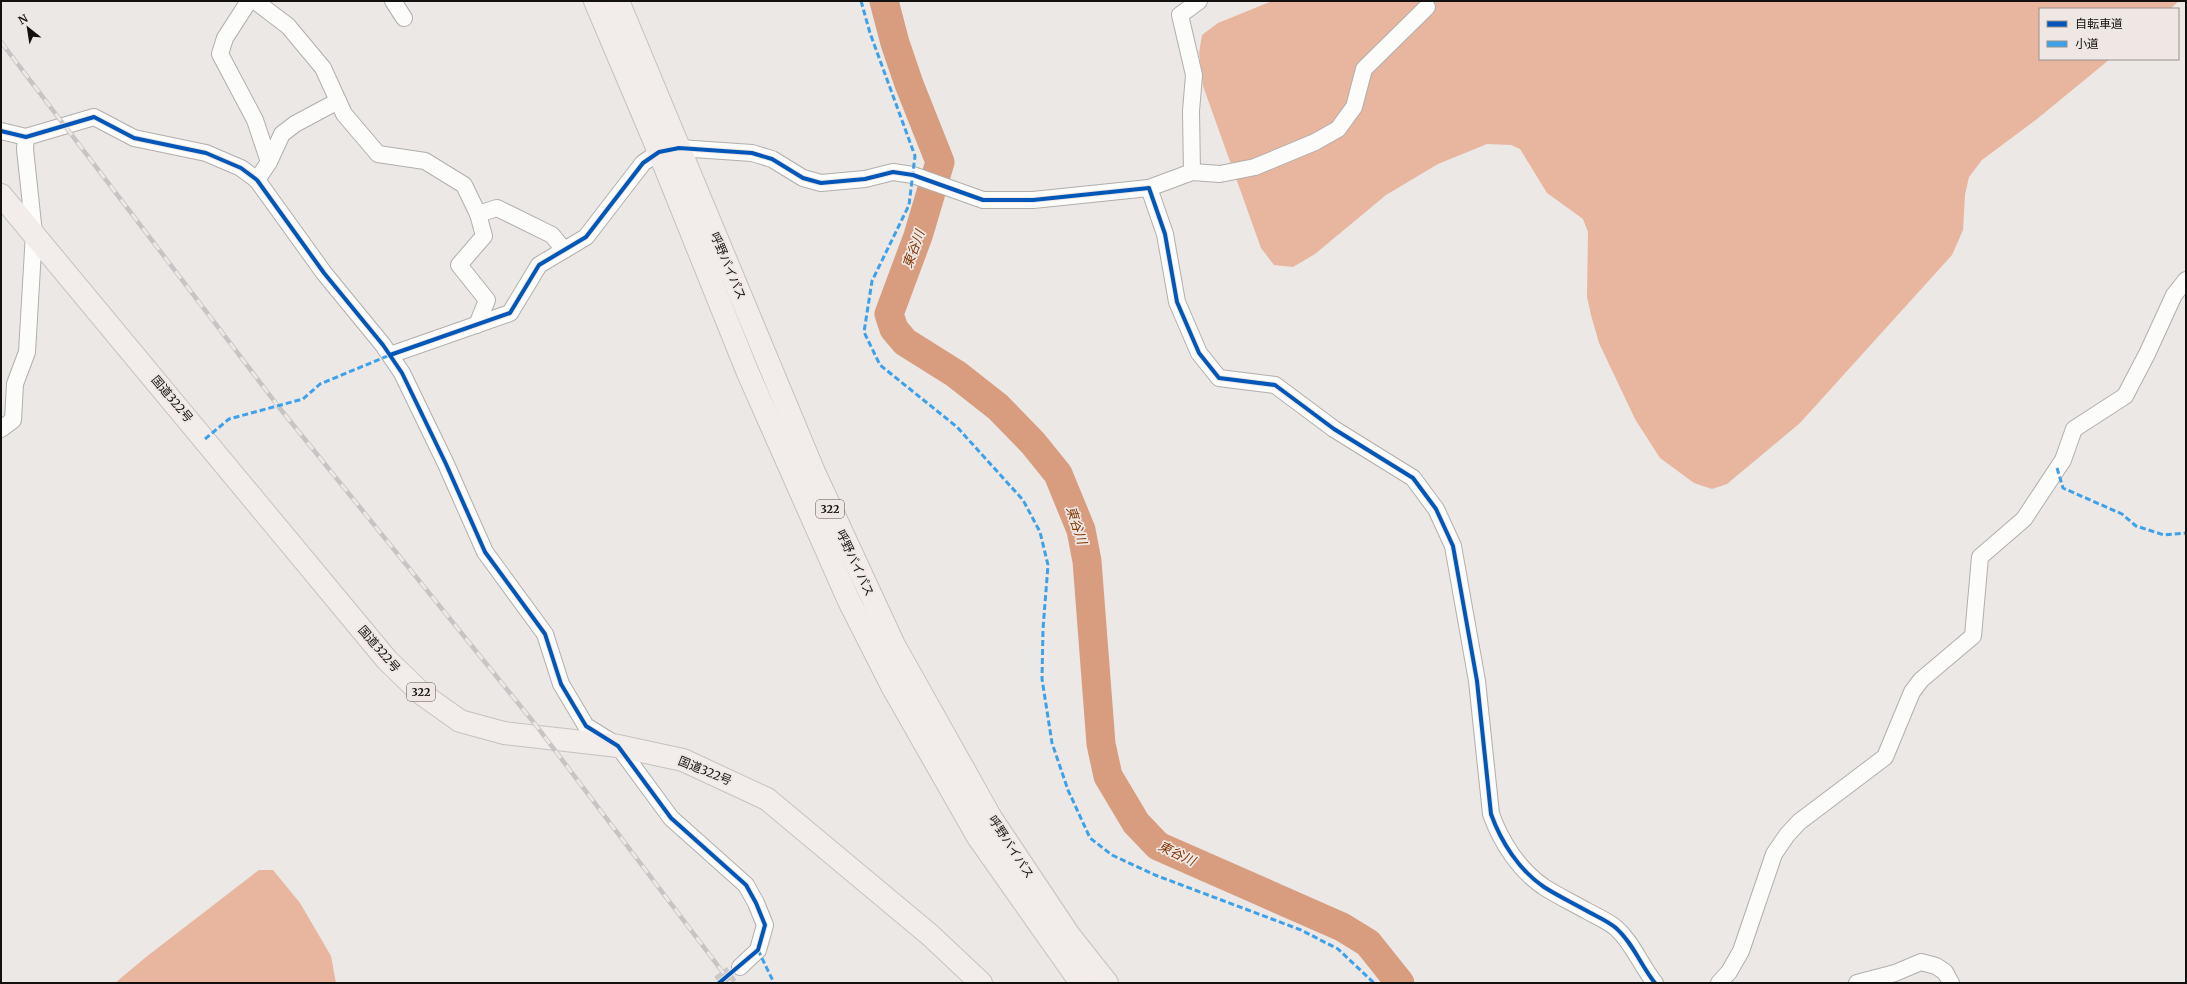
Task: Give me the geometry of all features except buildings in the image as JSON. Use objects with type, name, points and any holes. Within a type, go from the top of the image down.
[{"type":"highway","name":"呼野バイパス","points":[[595,1],[669,150],[814,472],[894,645],[991,818],[1069,935],[1107,983]]},
{"type":"highway","name":"呼野バイパス","points":[[618,1],[748,373],[849,601],[892,686],[978,837],[1081,983]]},
{"type":"highway","name":"国道322号","points":[[1,195],[387,660],[422,694],[460,720],[504,733],[618,746],[683,760],[767,799],[930,935],[981,983]]},
{"type":"street","points":[[249,1],[225,38],[220,54],[255,120],[270,162]]},
{"type":"street","points":[[255,1],[288,26],[323,68],[344,114],[378,154],[425,161],[464,185],[478,214],[484,236],[459,265],[487,300],[477,325]]},
{"type":"street","points":[[393,1],[404,18]]},
{"type":"street","points":[[1192,172],[1191,111],[1194,75],[1180,15],[1199,1]]},
{"type":"street","points":[[390,356],[510,313],[539,265],[586,237],[643,163],[669,150],[752,154],[772,159],[803,178],[821,183],[850,182],[893,172],[913,175],[983,200],[1033,200],[1149,188],[1192,172],[1220,174],[1255,167],[1315,142],[1338,129],[1354,107],[1364,69],[1427,7]]},
{"type":"street","points":[[257,180],[270,162],[282,134],[295,124],[338,101]]},
{"type":"street","points":[[1,131],[26,137],[94,117],[134,138],[206,153],[241,168],[257,180],[324,273],[402,373],[446,464],[485,552],[544,634],[561,684],[586,726],[618,746],[671,818],[746,885],[756,903],[765,925],[758,950],[740,967]]},
{"type":"street","points":[[1,429],[13,420],[15,384],[27,352],[34,233],[25,149],[26,137]]},
{"type":"street","points":[[1149,188],[1165,234],[1177,302],[1198,353],[1219,378],[1275,385],[1334,429],[1413,478],[1436,509],[1453,546],[1477,681],[1491,814],[1496,830],[1505,846],[1530,875],[1544,887],[1616,928],[1635,951],[1646,973],[1655,983]]},
{"type":"street","points":[[478,214],[497,208],[552,235],[564,250]]},
{"type":"street","points":[[1719,983],[1729,972],[1741,951],[1774,854],[1787,835],[1799,822],[1885,757],[1912,692],[1921,680],[1973,636],[1980,557],[2024,519],[2063,460],[2074,429],[2124,396],[2147,354],[2174,295],[2186,280]]},
{"type":"street","points":[[1857,983],[1895,973],[1921,962],[1936,966],[1945,972],[1951,983]]},
{"type":"shaded area","points":[[1272,1],[2179,1],[2171,8],[2039,8],[2039,60],[2109,60],[2037,119],[1982,160],[1969,177],[1965,195],[1963,230],[1952,255],[1800,423],[1727,484],[1712,489],[1694,483],[1660,458],[1635,419],[1599,343],[1591,315],[1587,297],[1588,232],[1583,219],[1547,193],[1520,149],[1511,145],[1487,144],[1438,164],[1386,195],[1315,254],[1293,267],[1274,265],[1261,248],[1203,86],[1199,53],[1202,35],[1218,23]]},
{"type":"shaded area","points":[[259,870],[273,870],[300,903],[331,956],[336,983],[115,983],[146,957]]},
{"type":"waterway","name":"東谷川","points":[[884,1],[895,43],[909,84],[940,162],[918,236],[889,314],[894,329],[905,342],[956,374],[998,407],[1033,443],[1058,474],[1081,530],[1087,561],[1101,744],[1108,776],[1136,823],[1158,846],[1342,927],[1368,943],[1400,983]]},
{"type":"tunnel","points":[[719,983],[740,967]]},
{"type":"railway","points":[[1,42],[278,406],[535,724],[731,983]]},
{"type":"marked path","points":[[861,1],[870,33],[915,156],[909,205],[872,281],[864,332],[880,365],[957,427],[1023,500],[1040,532],[1048,565],[1043,629],[1042,679],[1052,743],[1068,790],[1090,838],[1112,855],[1155,875],[1301,930],[1338,949],[1374,983]]},
{"type":"marked path","points":[[205,439],[229,419],[303,399],[320,384],[390,355]]},
{"type":"marked path","points":[[2057,468],[2063,488],[2122,514],[2136,526],[2164,535],[2186,533]]},
{"type":"marked path","points":[[758,950],[774,983]]},
{"type":"cycle path","points":[[1,131],[26,137],[94,117],[134,138],[206,153],[241,168],[257,180],[324,273],[383,345],[402,373],[446,464],[485,552],[545,634],[561,684],[586,726],[618,746],[671,818],[746,885],[756,903],[765,925],[758,950],[719,983]]},
{"type":"cycle path","points":[[390,355],[510,313],[539,265],[586,237],[643,163],[659,152],[679,148],[752,153],[772,159],[803,178],[821,183],[865,179],[893,172],[913,175],[983,200],[1033,200],[1149,188],[1165,234],[1177,302],[1199,353],[1219,378],[1275,385],[1334,429],[1413,478],[1436,509],[1453,546],[1477,681],[1491,814],[1500,835],[1512,855],[1535,880],[1544,887],[1616,928],[1632,948],[1655,983]]}]
